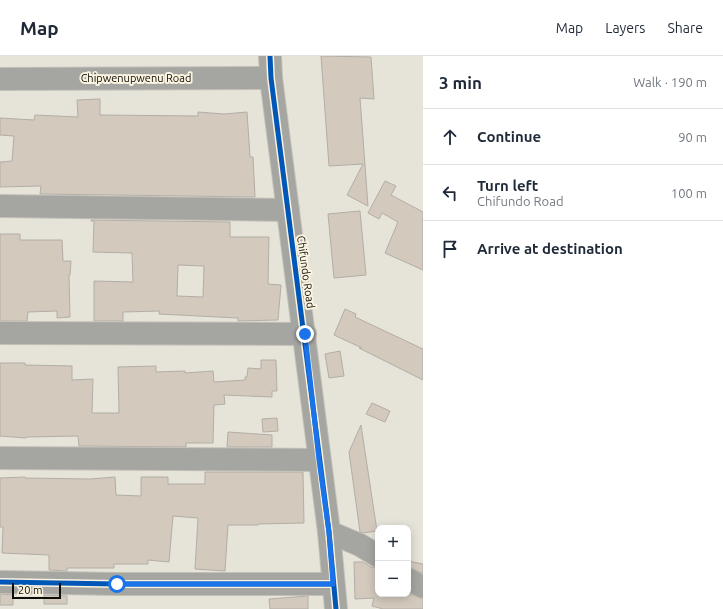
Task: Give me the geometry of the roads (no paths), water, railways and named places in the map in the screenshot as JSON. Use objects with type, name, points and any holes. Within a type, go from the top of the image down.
[{"type":"street","name":"Chifundo Road","points":[[270,56],[271,78],[305,334],[319,460],[329,532],[336,609]]},
{"type":"street","name":"Chipwenupwenu Road","points":[[0,78],[271,78]]},
{"type":"street","points":[[0,206],[288,210]]},
{"type":"street","points":[[0,333],[305,334]]},
{"type":"street","points":[[0,458],[319,460]]},
{"type":"street","points":[[329,532],[360,545],[375,554]]},
{"type":"street","points":[[411,581],[423,587]]},
{"type":"street","points":[[0,582],[117,584],[333,584]]}]
